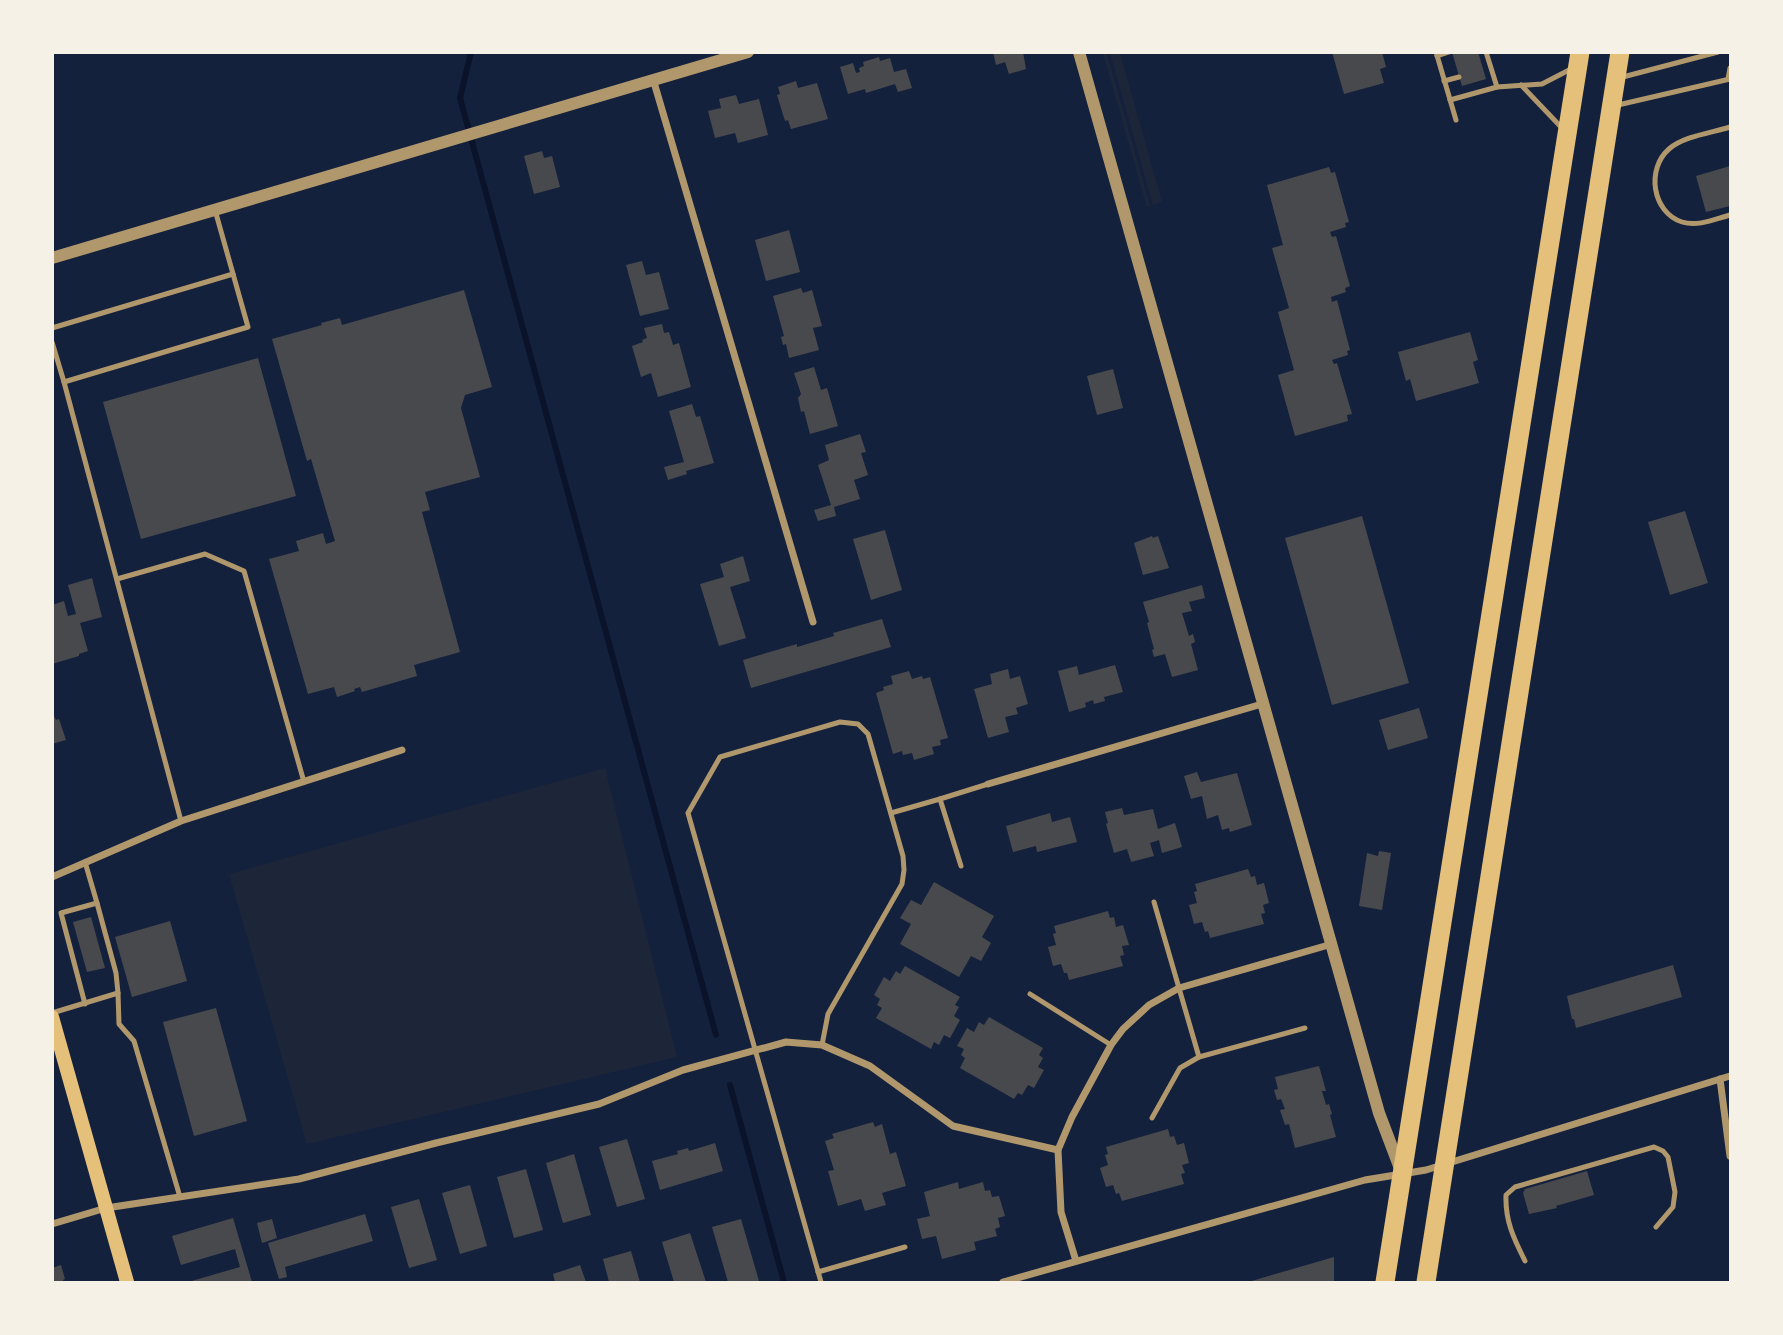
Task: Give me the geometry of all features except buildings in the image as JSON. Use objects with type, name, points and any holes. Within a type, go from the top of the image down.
[{"type":"highway","points":[[1426,1283],[1620,52]]},
{"type":"highway","points":[[1385,1283],[1579,59]]},
{"type":"main road","points":[[52,1015],[127,1283]]},
{"type":"street","points":[[52,258],[748,52]]},
{"type":"street","points":[[1079,52],[1379,1113],[1402,1175]]},
{"type":"street","points":[[653,79],[813,622]]},
{"type":"street","points":[[988,784],[1191,727],[1262,704]]},
{"type":"street","points":[[52,877],[181,821],[402,750]]},
{"type":"street","points":[[1076,1261],[1061,1212],[1058,1150],[1072,1117],[1111,1045],[1123,1029],[1149,1005],[1179,988],[1332,944]]},
{"type":"street","points":[[52,1224],[106,1208],[299,1179],[599,1104],[683,1070],[786,1042],[822,1045],[870,1066],[953,1126],[1058,1150]]},
{"type":"street","points":[[1003,1283],[1365,1180],[1402,1175],[1445,1164],[1731,1076]]},
{"type":"street","points":[[1720,1079],[1731,1156]]},
{"type":"lane","points":[[1449,52],[1437,54],[1456,120]]},
{"type":"lane","points":[[1486,52],[1497,87]]},
{"type":"lane","points":[[1616,79],[1717,52]]},
{"type":"lane","points":[[1450,100],[1497,87],[1542,84],[1579,59]]},
{"type":"lane","points":[[1483,70],[1491,68]]},
{"type":"lane","points":[[1612,106],[1729,79],[1731,68]]},
{"type":"lane","points":[[1444,81],[1459,77]]},
{"type":"lane","points":[[1521,85],[1567,133]]},
{"type":"lane","points":[[1731,127],[1679,142],[1667,151],[1657,164],[1656,197],[1667,213],[1682,222],[1703,223],[1731,215]]},
{"type":"lane","points":[[64,382],[248,327],[215,211]]},
{"type":"lane","points":[[52,328],[233,274]]},
{"type":"lane","points":[[52,342],[181,821]]},
{"type":"lane","points":[[117,579],[205,554],[244,571],[304,782]]},
{"type":"lane","points":[[821,1283],[688,813],[720,757],[840,722],[858,724],[868,734],[903,856],[904,870],[902,884],[828,1014],[822,1045]]},
{"type":"lane","points":[[891,813],[988,784]]},
{"type":"lane","points":[[940,799],[961,866]]},
{"type":"lane","points":[[85,862],[116,973],[119,1024],[134,1041],[180,1197]]},
{"type":"lane","points":[[1154,902],[1199,1057]]},
{"type":"lane","points":[[85,1004],[61,913],[97,903]]},
{"type":"lane","points":[[99,943],[107,940]]},
{"type":"lane","points":[[71,951],[80,948]]},
{"type":"lane","points":[[52,1015],[118,993]]},
{"type":"lane","points":[[1030,994],[1111,1045]]},
{"type":"lane","points":[[1152,1118],[1180,1068],[1199,1057],[1305,1028]]},
{"type":"lane","points":[[1525,1261],[1512,1237],[1506,1213],[1506,1195],[1515,1187],[1654,1147],[1668,1157],[1675,1192],[1673,1207],[1656,1227]]},
{"type":"lane","points":[[818,1272],[905,1247]]},
{"type":"shaded area","points":[[1103,53],[1106,53],[1109,61],[1150,206],[1147,207]]},
{"type":"shaded area","points":[[1110,53],[1120,53],[1162,202],[1153,205]]},
{"type":"shaded area","points":[[605,768],[677,1057],[307,1144],[229,874]]},
{"type":"waterway","points":[[471,52],[460,98],[716,1035]]},
{"type":"waterway","points":[[730,1085],[784,1282]]}]
